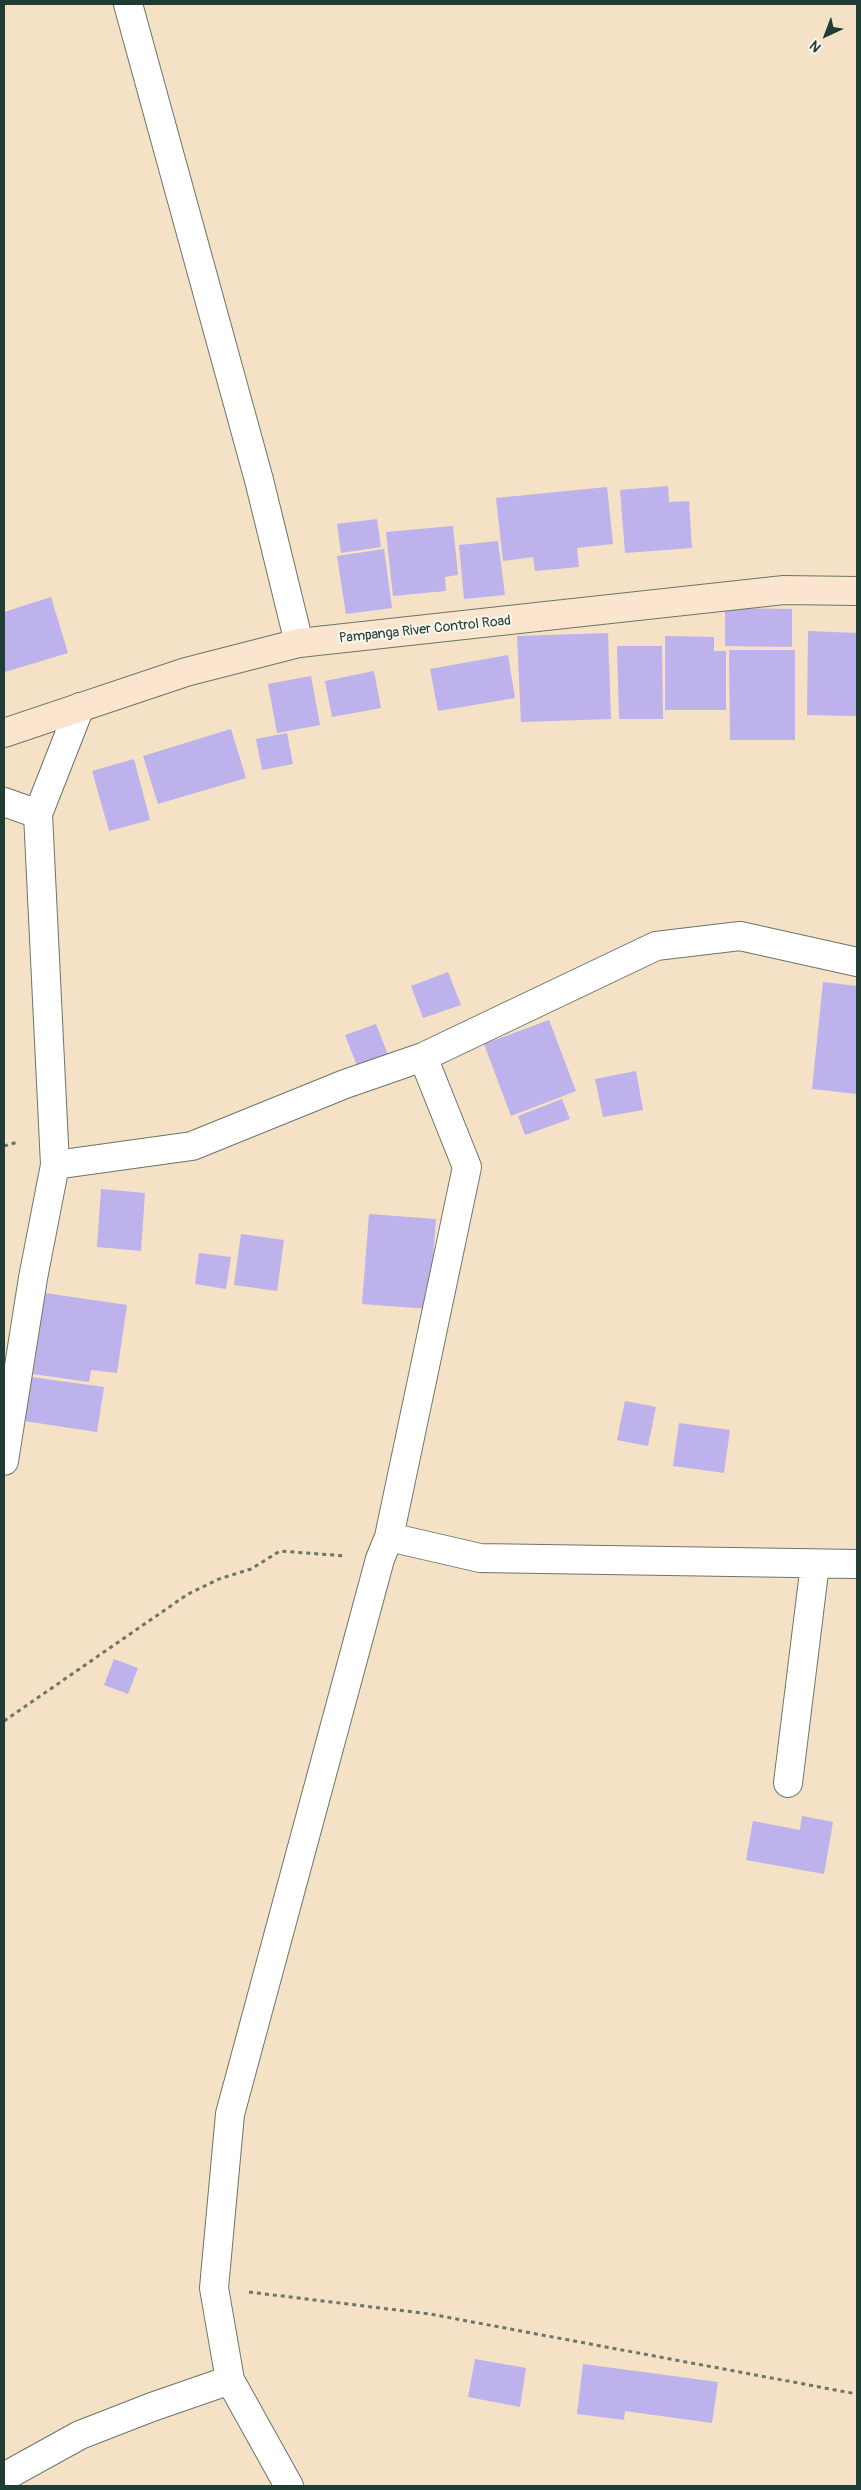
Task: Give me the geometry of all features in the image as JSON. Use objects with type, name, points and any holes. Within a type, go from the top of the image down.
[{"type":"main road","name":"Pampanga River Control Road","points":[[4,733],[186,672],[299,643],[784,590],[857,591]]},
{"type":"street","points":[[128,4],[259,480],[299,643]]},
{"type":"street","points":[[4,1461],[33,1278],[55,1166],[38,814],[80,707]]},
{"type":"street","points":[[4,802],[38,814]]},
{"type":"street","points":[[55,1166],[192,1146],[345,1084],[423,1057],[656,946],[740,936],[857,962]]},
{"type":"street","points":[[289,2486],[230,2380],[214,2288],[230,2114],[385,1548],[467,1167],[423,1057]]},
{"type":"street","points":[[385,1548],[480,1558],[857,1564]]},
{"type":"street","points":[[788,1783],[815,1564]]},
{"type":"street","points":[[4,2478],[80,2436],[152,2406],[230,2380]]},
{"type":"path","points":[[4,1721],[188,1594],[219,1579],[252,1569],[280,1552],[385,1548]]},
{"type":"path","points":[[214,2288],[430,2314],[857,2394]]},
{"type":"building","points":[[668,486],[669,502],[689,501],[692,548],[625,553],[620,490]]},
{"type":"building","points":[[607,487],[613,544],[577,548],[579,567],[535,571],[533,557],[503,561],[496,498]]},
{"type":"building","points":[[377,519],[381,547],[341,553],[337,524]]},
{"type":"building","points":[[453,526],[458,575],[445,577],[446,591],[393,596],[386,532]]},
{"type":"building","points":[[498,541],[505,595],[464,599],[459,545]]},
{"type":"building","points":[[384,549],[392,608],[346,614],[337,556]]},
{"type":"building","points":[[51,597],[68,653],[5,672],[4,612]]},
{"type":"building","points":[[725,608],[792,609],[792,647],[725,646]]},
{"type":"building","points":[[808,631],[857,633],[856,716],[807,715]]},
{"type":"building","points":[[608,633],[611,719],[521,722],[517,636]]},
{"type":"building","points":[[665,636],[714,637],[714,651],[726,651],[726,710],[665,710]]},
{"type":"building","points":[[617,646],[662,646],[663,719],[619,719]]},
{"type":"building","points":[[729,650],[795,650],[795,740],[730,740]]},
{"type":"building","points":[[508,655],[515,698],[438,711],[430,669]]},
{"type":"building","points":[[374,671],[381,708],[332,717],[325,681]]},
{"type":"building","points":[[311,676],[320,725],[277,733],[268,684]]},
{"type":"building","points":[[231,729],[246,778],[158,804],[143,756]]},
{"type":"building","points":[[287,733],[293,764],[262,770],[256,739]]},
{"type":"building","points":[[134,759],[150,820],[109,831],[92,771]]},
{"type":"building","points":[[448,972],[461,1005],[423,1018],[411,986]]},
{"type":"building","points":[[823,982],[857,986],[857,1094],[812,1089]]},
{"type":"building","points":[[549,1020],[576,1091],[511,1116],[484,1044]]},
{"type":"building","points":[[376,1024],[390,1060],[359,1071],[345,1035]]},
{"type":"building","points":[[636,1071],[643,1110],[603,1117],[595,1079]]},
{"type":"building","points":[[562,1099],[570,1119],[525,1135],[518,1116]]},
{"type":"building","points":[[101,1189],[145,1193],[141,1251],[97,1247]]},
{"type":"building","points":[[369,1214],[436,1219],[429,1309],[362,1304]]},
{"type":"building","points":[[241,1234],[284,1240],[277,1291],[234,1285]]},
{"type":"building","points":[[199,1253],[231,1257],[226,1289],[195,1284]]},
{"type":"building","points":[[45,1293],[127,1305],[117,1373],[91,1370],[89,1382],[33,1374]]},
{"type":"building","points":[[31,1377],[104,1387],[97,1432],[24,1421]]},
{"type":"building","points":[[625,1401],[656,1407],[648,1446],[617,1440]]},
{"type":"building","points":[[679,1423],[730,1430],[724,1473],[673,1466]]},
{"type":"building","points":[[114,1659],[138,1668],[128,1694],[104,1685]]},
{"type":"building","points":[[802,1816],[833,1822],[824,1874],[746,1860],[753,1821],[800,1830]]},
{"type":"building","points":[[475,2359],[526,2368],[520,2407],[468,2397]]},
{"type":"building","points":[[583,2364],[718,2382],[712,2423],[625,2411],[624,2420],[577,2414]]}]
